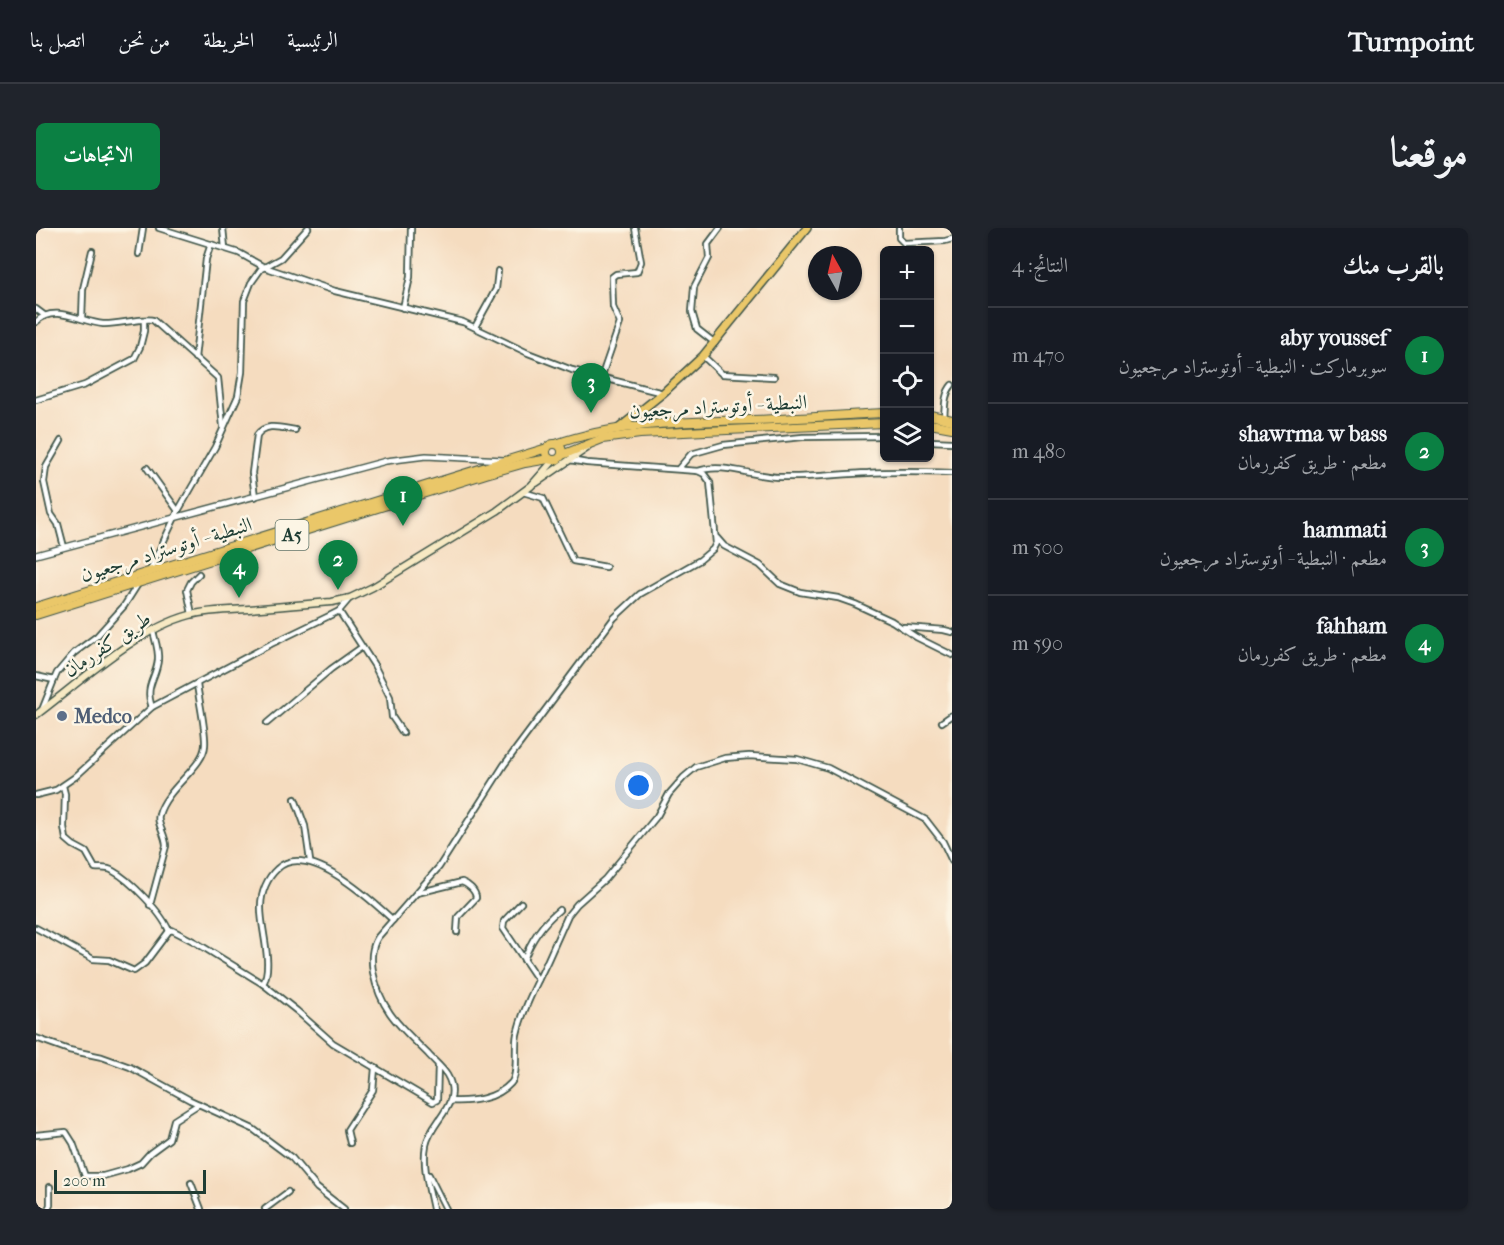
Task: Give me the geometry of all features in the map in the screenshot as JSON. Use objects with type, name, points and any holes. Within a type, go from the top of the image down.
[{"type":"highway","name":"النبطية - أوتوستراد مرجعيون","points":[[556,444],[581,435],[620,428],[692,422],[880,413]]},
{"type":"highway","name":"النبطية - أوتوستراد مرجعيون","points":[[36,615],[496,471],[556,458],[598,441],[640,434],[880,423]]},
{"type":"highway","points":[[934,425],[952,428]]},
{"type":"highway","points":[[547,448],[546,452],[556,458],[560,447],[556,444]]},
{"type":"highway","name":"A5","points":[[547,448],[556,444]]},
{"type":"highway","name":"النبطية - أوتوستراد مرجعيون","points":[[36,607],[547,448]]},
{"type":"main road","points":[[531,486],[620,428],[703,356],[807,228]]},
{"type":"main road","name":"طريق كفررمان","points":[[39,712],[102,664],[153,631],[192,614],[332,602],[350,598],[373,587],[497,511],[531,486],[556,458]]},
{"type":"street","points":[[139,254],[143,228]]},
{"type":"street","points":[[159,228],[225,248],[264,267],[335,291],[455,320],[476,327],[543,359],[601,378],[663,393]]},
{"type":"street","points":[[223,228],[225,248]]},
{"type":"street","points":[[149,572],[178,511],[204,470],[238,396],[241,381],[244,302],[251,283],[264,267],[281,258],[308,228]]},
{"type":"street","points":[[403,308],[409,284],[411,228]]},
{"type":"street","points":[[601,378],[620,323],[613,307],[612,277],[616,274],[634,273],[639,270],[640,266],[635,228]]},
{"type":"street","points":[[715,343],[697,329],[693,319],[692,302],[694,287],[709,258],[708,244],[720,228]]},
{"type":"street","points":[[899,228],[899,238],[904,243],[952,239]]},
{"type":"street","points":[[195,358],[206,259],[211,244]]},
{"type":"street","points":[[82,319],[83,289],[92,251]]},
{"type":"street","points":[[476,327],[496,289],[498,271]]},
{"type":"street","points":[[36,309],[45,315]]},
{"type":"street","points":[[36,322],[45,315],[63,314],[103,324],[153,320],[218,378],[224,428]]},
{"type":"street","points":[[36,400],[85,385],[134,359],[142,339],[144,320]]},
{"type":"street","points":[[703,356],[722,374],[774,377]]},
{"type":"street","points":[[948,419],[945,399],[952,385]]},
{"type":"street","points":[[255,497],[252,473],[257,435],[266,427],[295,430]]},
{"type":"street","points":[[766,428],[767,439]]},
{"type":"street","points":[[679,468],[691,454],[723,444],[767,439],[880,436]]},
{"type":"street","points":[[61,441],[46,467],[44,482],[51,514],[58,524],[64,547]]},
{"type":"street","points":[[934,441],[952,442]]},
{"type":"street","points":[[36,555],[386,461],[415,456],[506,460]]},
{"type":"street","points":[[433,1209],[426,1170],[426,1143],[451,1101],[449,1080],[390,1014],[378,993],[372,963],[372,947],[447,855],[500,770],[604,629],[640,594],[706,556],[713,549],[717,538],[710,482],[704,474],[698,471],[587,463],[556,458]]},
{"type":"street","points":[[698,471],[709,467],[720,467],[741,473],[780,477],[868,472],[952,473]]},
{"type":"street","points":[[147,468],[178,511]]},
{"type":"street","points":[[523,492],[543,498],[573,561],[606,567]]},
{"type":"street","points":[[717,538],[724,546],[760,565],[780,584],[800,592],[845,601],[873,612],[952,655]]},
{"type":"street","points":[[192,614],[187,590],[191,582],[200,574]]},
{"type":"street","points":[[39,712],[57,673],[74,653],[97,636],[124,606],[139,582]]},
{"type":"street","points":[[36,795],[63,786],[75,777],[152,707],[339,610],[350,598]]},
{"type":"street","points":[[339,610],[374,665],[390,697],[392,717],[403,733]]},
{"type":"street","points":[[901,627],[952,632]]},
{"type":"street","points":[[152,707],[149,688],[158,658],[153,631]]},
{"type":"street","points":[[267,723],[331,669],[362,647]]},
{"type":"street","points":[[36,676],[54,680]]},
{"type":"street","points":[[150,905],[166,846],[158,820],[159,815],[174,789],[199,762],[206,745],[197,684]]},
{"type":"street","points":[[942,723],[952,715]]},
{"type":"street","points":[[451,1101],[467,1102],[487,1097],[506,1088],[512,1082],[515,1077],[514,1052],[520,1022],[563,926],[573,909],[605,879],[657,816],[669,794],[696,767],[712,761],[749,756],[785,758],[828,768],[926,820],[943,842],[952,861]]},
{"type":"street","points":[[63,786],[64,827],[69,843],[86,852],[95,868],[109,869],[121,876],[150,905],[169,931],[176,932],[195,942],[263,984],[297,1011],[325,1038],[433,1102],[437,1100],[438,1065]]},
{"type":"street","points":[[295,799],[305,826],[310,861]]},
{"type":"street","points":[[263,984],[267,970],[261,916],[262,894],[273,872],[281,865],[295,860],[310,861],[321,866],[356,888],[393,920]]},
{"type":"street","points":[[417,893],[462,882],[470,887],[476,898],[458,917],[457,932]]},
{"type":"street","points":[[521,903],[504,921],[502,928],[538,980]]},
{"type":"street","points":[[524,960],[530,943],[542,926],[559,910]]},
{"type":"street","points":[[36,928],[93,959],[109,960],[134,971],[145,963],[169,931]]},
{"type":"street","points":[[36,1038],[130,1067],[199,1104],[253,1128],[292,1158],[317,1188],[344,1209]]},
{"type":"street","points":[[350,1143],[346,1134],[347,1130],[373,1090],[375,1068]]},
{"type":"street","points":[[36,1135],[66,1132],[73,1143],[85,1176],[103,1176],[141,1163],[150,1153],[168,1141],[174,1120],[199,1104]]},
{"type":"street","points":[[426,1170],[446,1209]]},
{"type":"street","points":[[191,1183],[201,1209]]},
{"type":"street","points":[[48,1209],[50,1187]]},
{"type":"street","points":[[265,1209],[288,1192]]},
{"type":"place","name":"hammati","points":[[591,413]]},
{"type":"place","name":"aby youssef","points":[[403,526]]},
{"type":"place","name":"shawrma w bass","points":[[338,590]]},
{"type":"place","name":"fahham","points":[[239,598]]},
{"type":"place","name":"Medco","points":[[62,716]]}]
